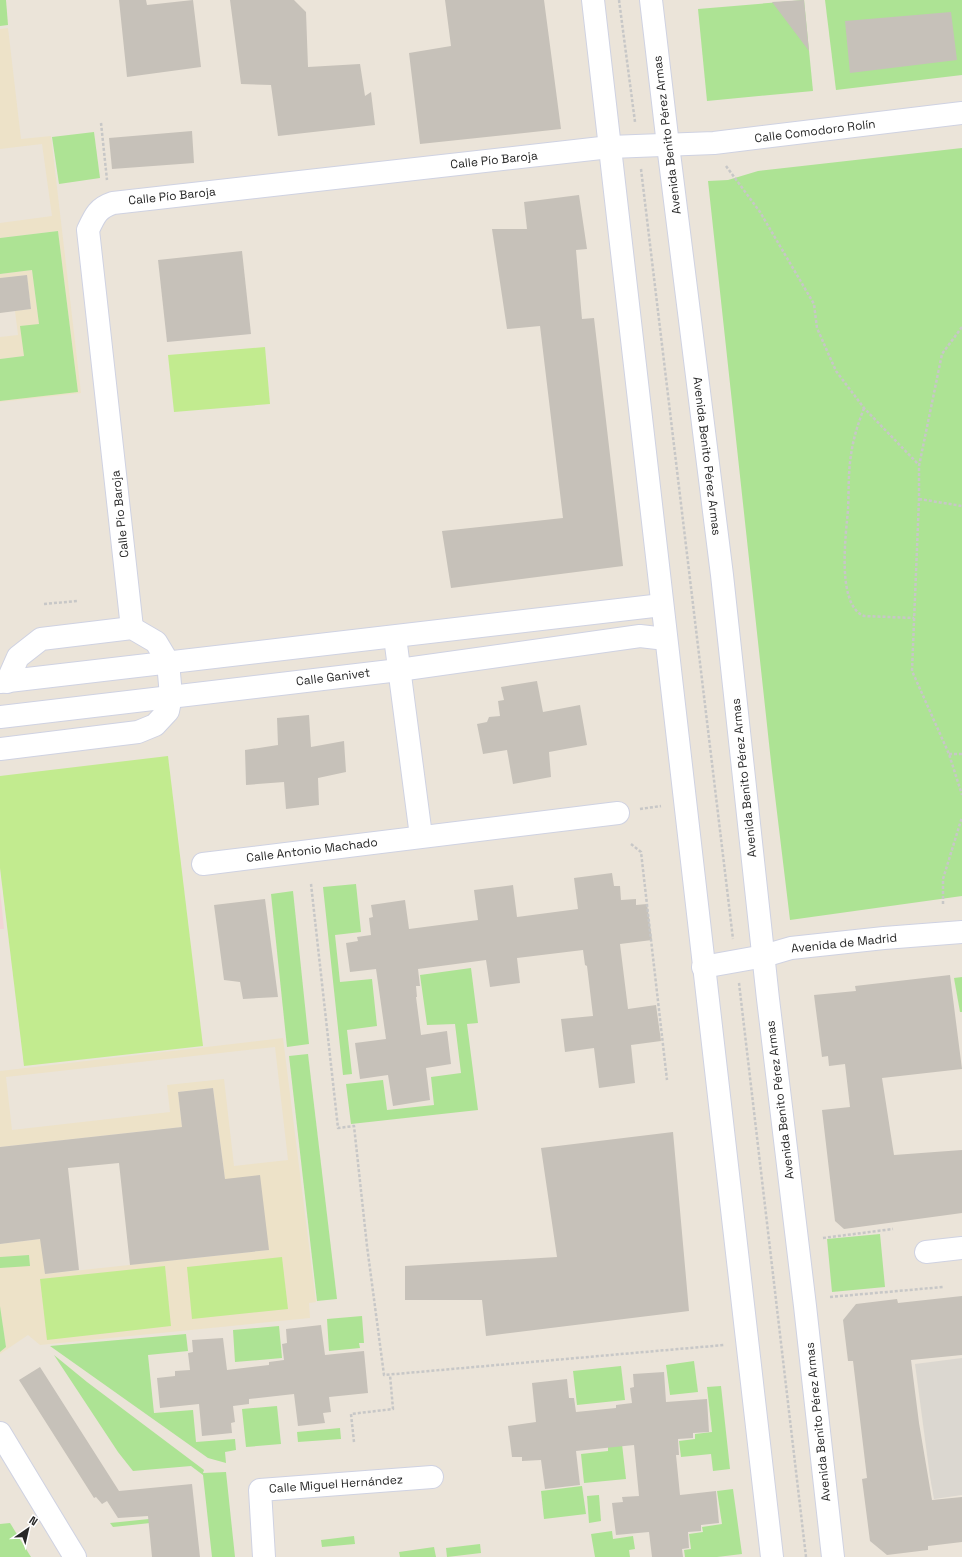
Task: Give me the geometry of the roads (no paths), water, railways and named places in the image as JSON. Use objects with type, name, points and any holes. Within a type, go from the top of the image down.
[{"type":"street","points":[[593,0],[772,1557]]},
{"type":"street","name":"Avenida Benito Pérez Armas","points":[[651,0],[722,575],[833,1557]]},
{"type":"street","name":"Calle Comodoro Rolín","points":[[668,145],[714,143],[962,112]]},
{"type":"street","name":"Calle Pío Baroja","points":[[132,628],[88,230],[93,218],[102,207],[113,203],[610,147],[668,145]]},
{"type":"street","points":[[4,682],[662,605]]},
{"type":"street","points":[[0,749],[138,732],[155,725],[168,711],[171,696],[168,662],[156,642],[132,628],[41,639],[18,657],[4,682]]},
{"type":"street","points":[[395,636],[421,836]]},
{"type":"street","name":"Calle Ganivet","points":[[0,717],[399,670],[640,636],[666,639]]},
{"type":"street","name":"Calle Antonio Machado","points":[[203,864],[626,811]]},
{"type":"street","name":"Avenida de Madrid","points":[[703,967],[764,956],[791,948],[884,938],[962,932]]},
{"type":"street","points":[[926,1252],[962,1248]]},
{"type":"street","points":[[0,1433],[75,1557]]},
{"type":"street","name":"Calle Miguel Hernández","points":[[264,1557],[260,1490],[432,1477]]}]
